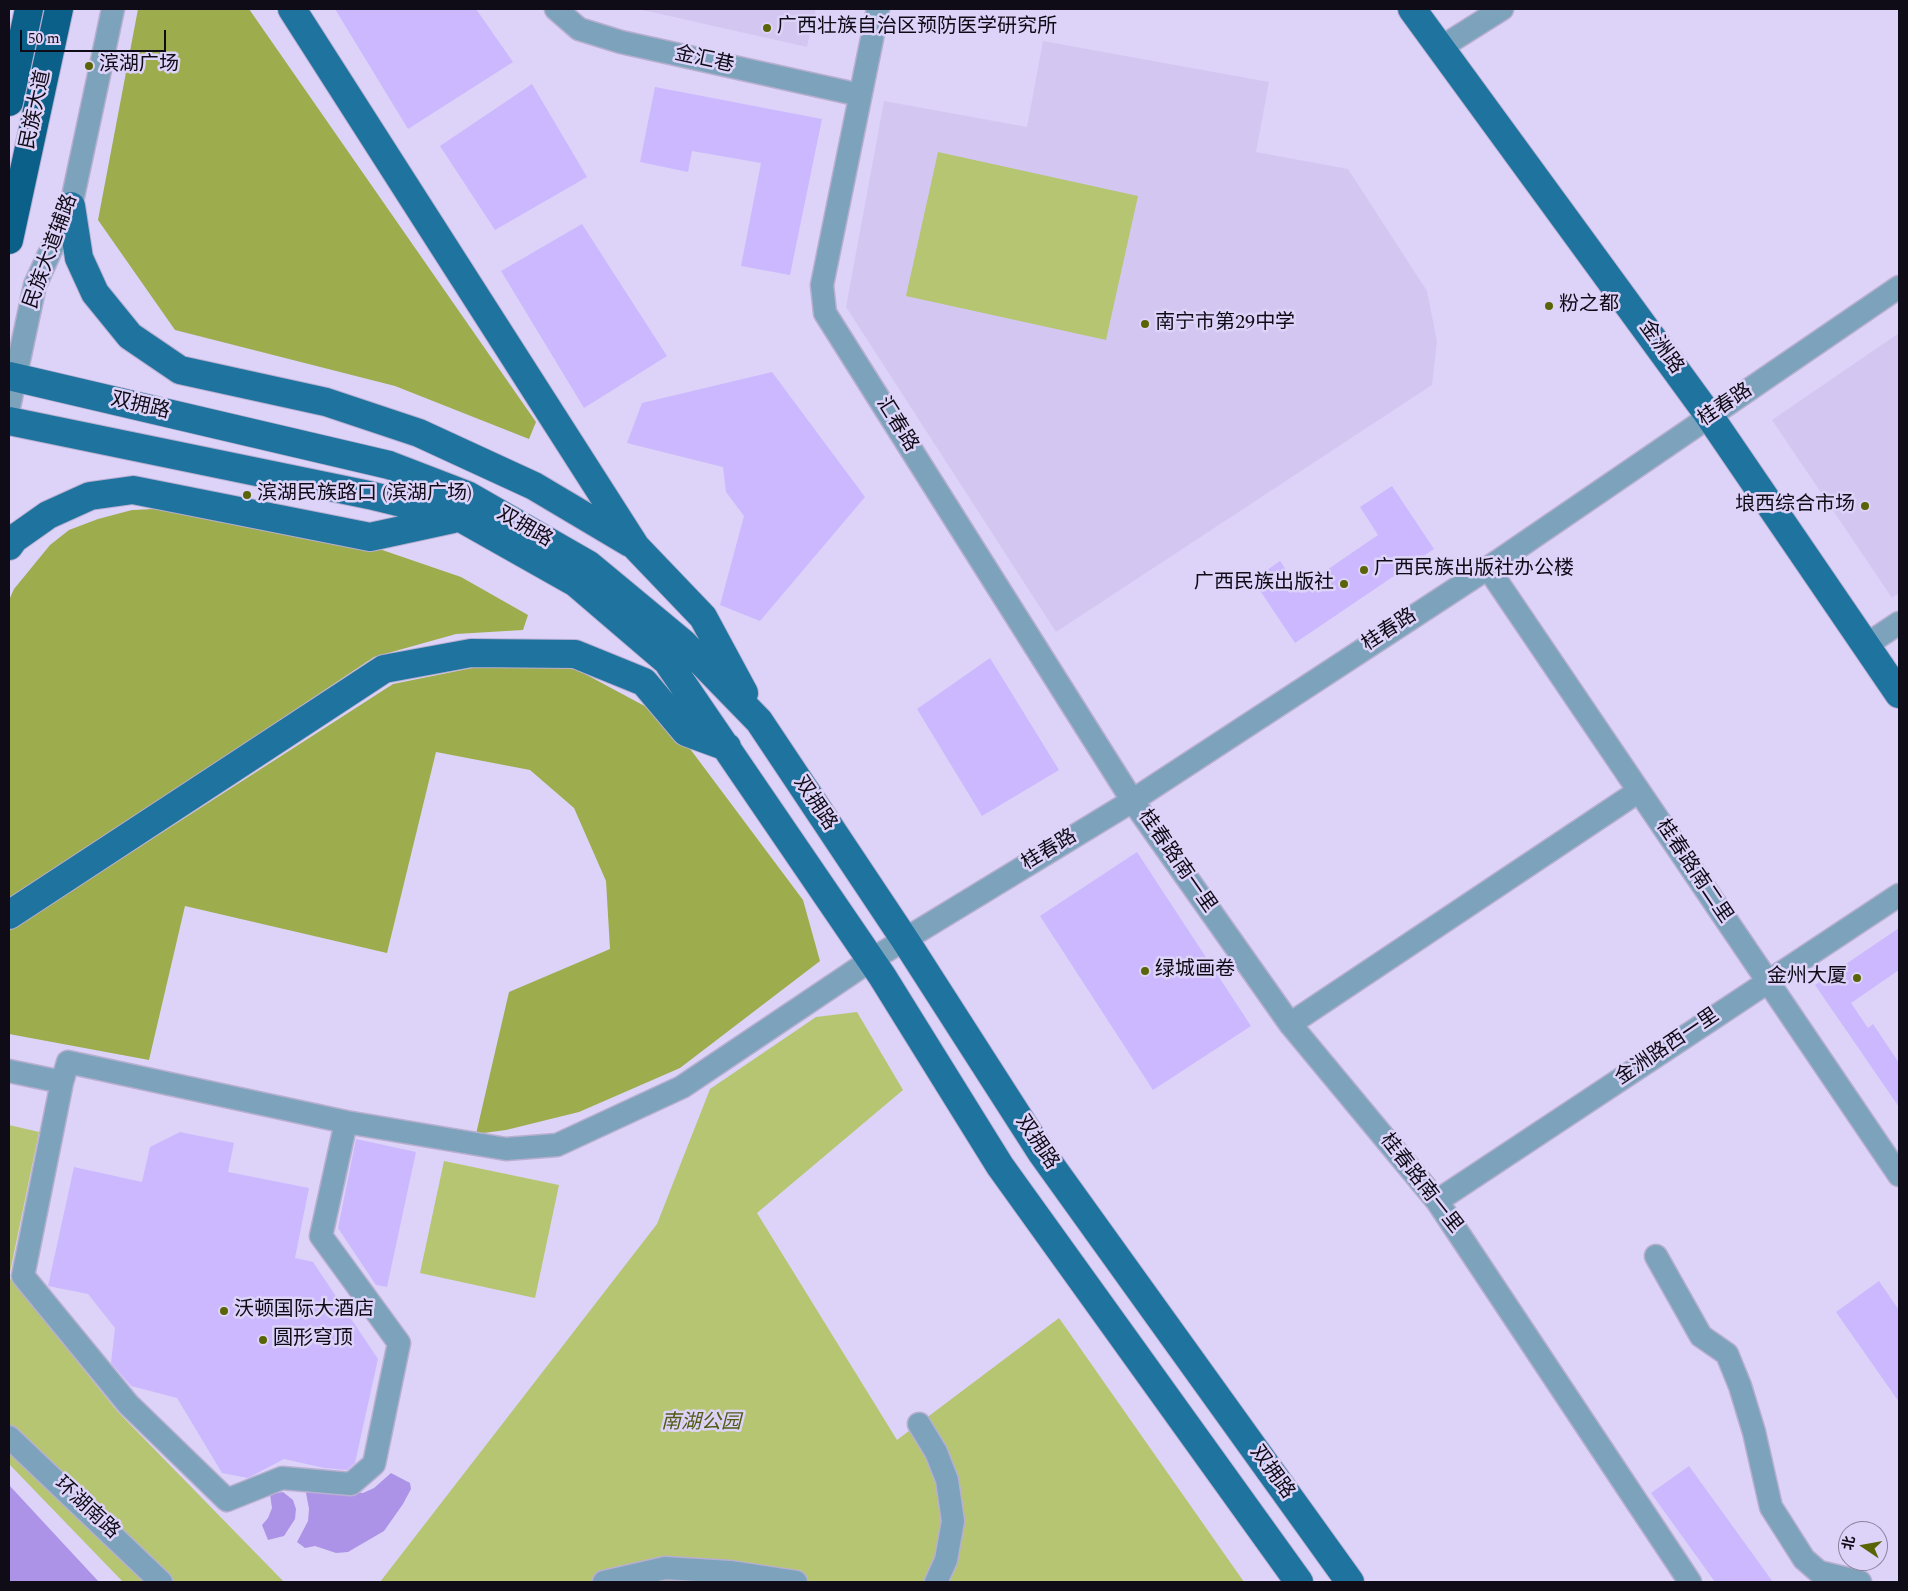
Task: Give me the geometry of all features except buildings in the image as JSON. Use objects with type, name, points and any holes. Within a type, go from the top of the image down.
[{"type":"highway","name":"民族大道","points":[[9,102],[29,9]]},
{"type":"highway","name":"民族大道","points":[[9,240],[59,9]]},
{"type":"main road","points":[[292,9],[636,546],[703,616],[759,721]]},
{"type":"main road","name":"金洲路","points":[[1412,9],[1710,417],[1899,694]]},
{"type":"main road","points":[[71,206],[79,258],[95,293],[130,336],[180,370],[326,402],[419,433],[534,486],[636,546]]},
{"type":"main road","name":"双拥路","points":[[12,377],[388,465],[467,495],[589,565],[683,643],[759,721],[906,940],[1041,1152],[1350,1582]]},
{"type":"main road","name":"双拥路","points":[[9,421],[369,495],[459,517],[576,583],[667,661],[871,960],[1000,1166],[1299,1582]]},
{"type":"main road","points":[[9,546],[14,539],[48,515],[90,496],[133,490],[370,537],[459,517]]},
{"type":"main road","points":[[9,915],[384,669],[471,653],[575,654],[644,682],[686,732],[727,747]]},
{"type":"street","name":"民族大道辅路","points":[[9,407],[12,377],[35,285],[71,206],[113,9]]},
{"type":"street","name":"金汇巷","points":[[556,9],[580,29],[621,42],[860,95]]},
{"type":"street","name":"汇春路","points":[[878,9],[822,285],[825,313],[1132,800]]},
{"type":"street","points":[[1440,48],[1502,9]]},
{"type":"street","name":"桂春路","points":[[62,1082],[68,1062],[346,1122],[506,1149],[556,1144],[682,1087],[871,960],[1132,800],[1488,568],[1899,287]]},
{"type":"street","name":"桂春路南二里","points":[[1488,568],[1899,1175]]},
{"type":"street","points":[[1866,645],[1899,623]]},
{"type":"street","points":[[1290,1024],[1639,791]]},
{"type":"street","name":"桂春路南一里","points":[[1132,800],[1290,1024],[1437,1201],[1690,1582]]},
{"type":"street","name":"金洲路西一里","points":[[1437,1201],[1899,895]]},
{"type":"street","points":[[9,1071],[62,1082],[23,1276],[128,1404],[227,1500],[282,1478],[351,1484],[374,1464],[399,1343],[321,1236],[346,1122]]},
{"type":"street","points":[[1656,1256],[1701,1336],[1727,1354],[1740,1386],[1754,1432],[1771,1507],[1804,1559],[1819,1572],[1860,1582]]},
{"type":"street","points":[[919,1424],[936,1452],[947,1480],[953,1521],[946,1560],[936,1582]]},
{"type":"street","name":"环湖南路","points":[[9,1437],[161,1582]]},
{"type":"street","points":[[604,1582],[665,1568],[730,1572],[796,1582]]},
{"type":"shaded area","name":"广西壮族自治区预防医学研究所","points":[[638,9],[816,9],[807,47]]},
{"type":"shaded area","name":"南宁市第29中学","points":[[1043,41],[1269,82],[1256,152],[1348,169],[1427,291],[1437,341],[1432,385],[1056,632],[846,307],[884,101],[1027,127]]},
{"type":"shaded area","name":"埌西综合市场","points":[[1899,333],[1899,593],[1892,598],[1772,420]]},
{"type":"shaded area","points":[[391,1473],[410,1483],[411,1489],[384,1531],[348,1552],[336,1553],[315,1546],[305,1548],[297,1542],[308,1521],[309,1509],[306,1493],[310,1489],[363,1493],[374,1488]]},
{"type":"shaded area","points":[[9,1485],[99,1582],[9,1582]]},
{"type":"shaded area","points":[[283,1492],[293,1500],[296,1509],[295,1519],[284,1536],[268,1540],[262,1525],[268,1518],[272,1508],[270,1494]]},
{"type":"green space","points":[[138,9],[249,9],[536,422],[529,439],[395,386],[175,330],[98,220]]},
{"type":"green space","points":[[938,152],[1138,196],[1106,340],[906,296]]},
{"type":"green space","points":[[200,507],[356,541],[461,577],[528,615],[523,630],[456,634],[374,657],[9,901],[9,600],[14,589],[50,545],[69,530],[98,519],[132,510]]},
{"type":"green space","points":[[572,667],[667,718],[803,900],[820,961],[680,1068],[579,1112],[506,1130],[476,1134],[509,992],[610,949],[606,881],[574,808],[530,770],[436,752],[387,953],[185,906],[149,1060],[9,1034],[9,931],[393,684],[472,668]]},
{"type":"green space","name":"南湖公园","points":[[857,1012],[903,1090],[757,1213],[897,1440],[1059,1318],[1244,1582],[380,1582],[657,1224],[710,1089],[816,1017]]},
{"type":"green space","points":[[9,1125],[39,1132],[9,1277]]},
{"type":"green space","points":[[444,1161],[559,1185],[535,1298],[420,1273]]},
{"type":"green space","points":[[9,1277],[117,1411],[284,1582],[123,1582],[9,1464]]},
{"type":"place","name":"广西壮族自治区预防医学研究所","points":[[767,28]]},
{"type":"place","name":"滨湖广场","points":[[89,66]]},
{"type":"place","name":"粉之都","points":[[1549,306]]},
{"type":"place","name":"南宁市第29中学","points":[[1145,324]]},
{"type":"place","name":"滨湖民族路口 (滨湖广场)","points":[[247,495]]},
{"type":"place","name":"埌西综合市场","points":[[1865,506]]},
{"type":"place","name":"广西民族出版社办公楼","points":[[1364,570]]},
{"type":"place","name":"广西民族出版社","points":[[1344,584]]},
{"type":"place","name":"绿城画卷","points":[[1145,971]]},
{"type":"place","name":"金州大厦","points":[[1857,978]]},
{"type":"place","name":"沃顿国际大酒店","points":[[224,1311]]},
{"type":"place","name":"圆形穹顶","points":[[263,1340]]}]
